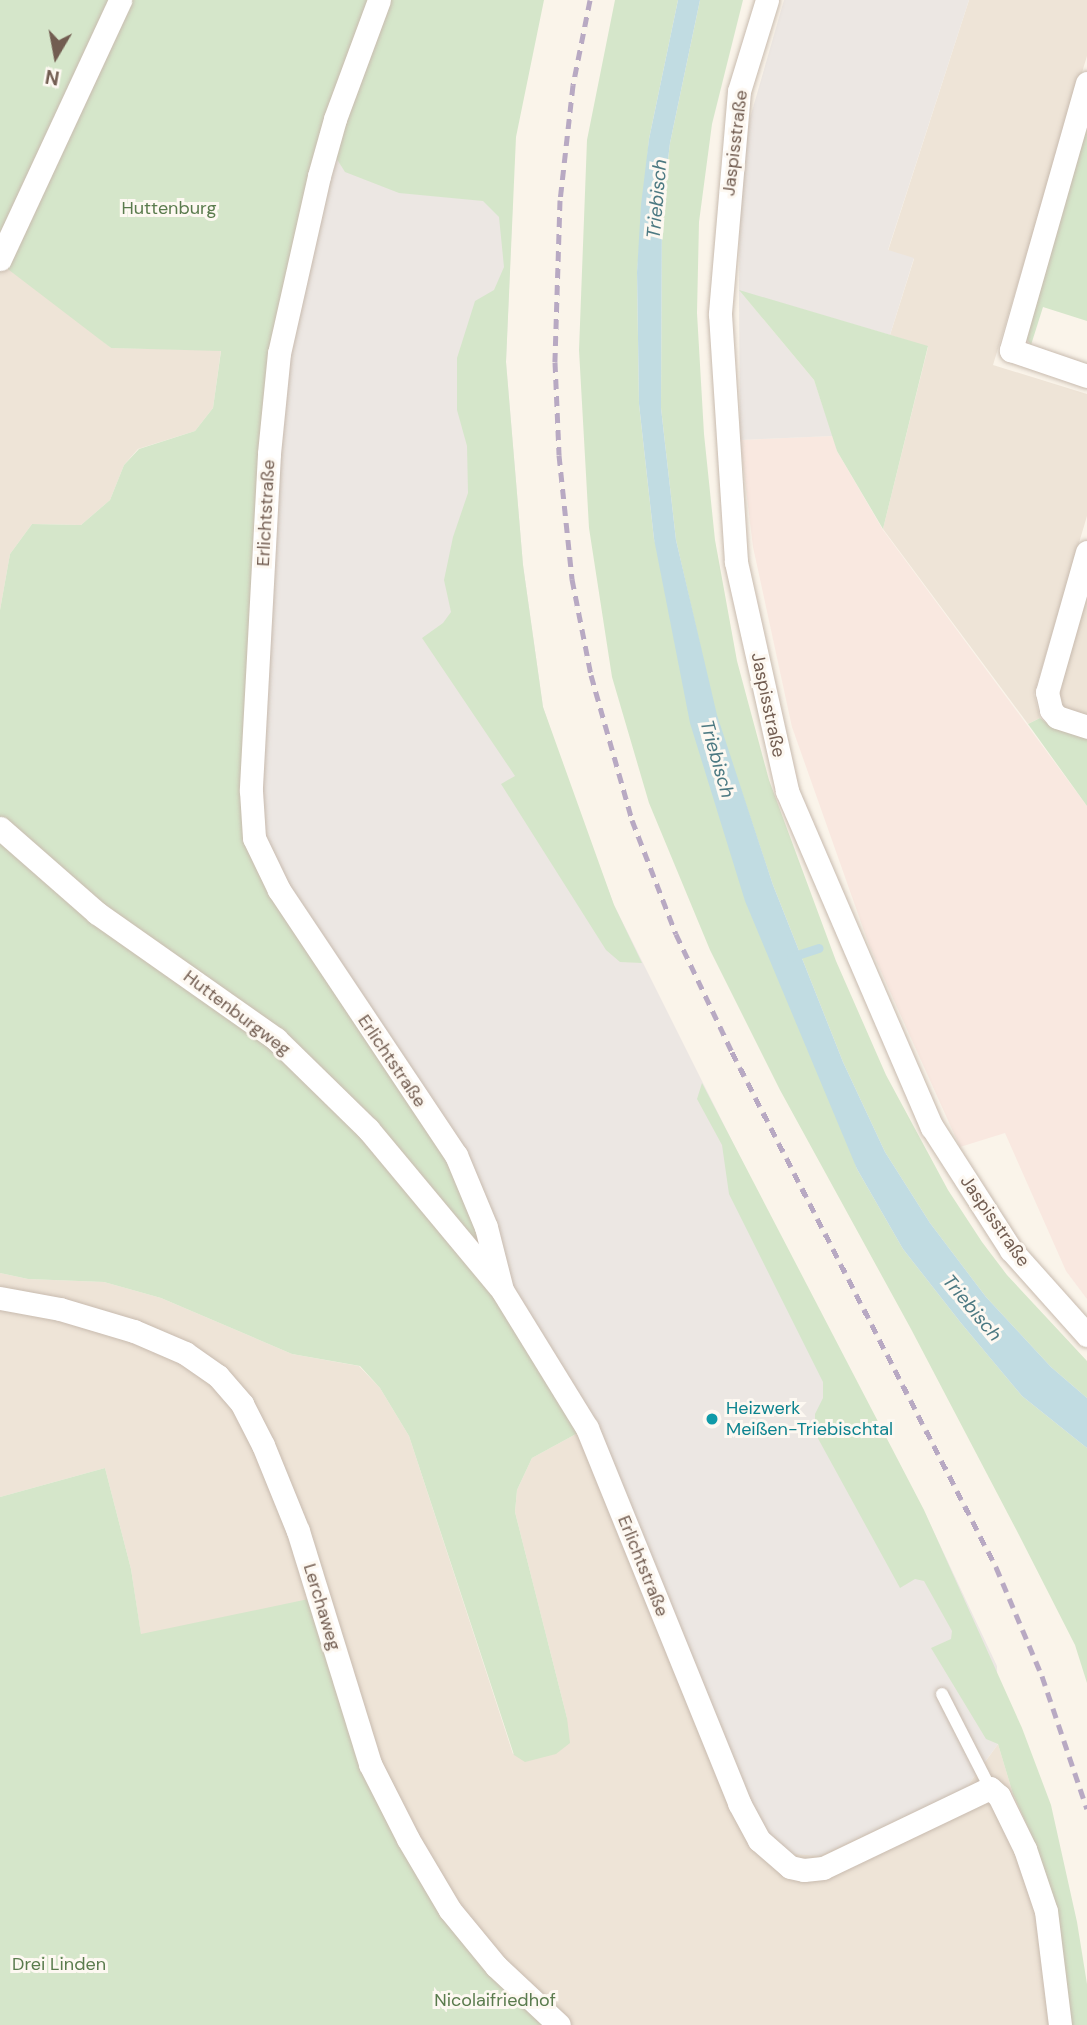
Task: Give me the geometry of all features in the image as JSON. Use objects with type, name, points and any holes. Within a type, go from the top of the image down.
[{"type":"street","points":[[0,259],[120,0]]},
{"type":"street","name":"Erlichtstraße","points":[[379,0],[335,119],[318,176],[279,353],[268,454],[251,791],[254,838],[279,890],[456,1155],[486,1227],[502,1290],[587,1428],[739,1802],[759,1840],[774,1857],[790,1867],[804,1870],[823,1868],[907,1830],[985,1789]]},
{"type":"street","name":"Jaspisstraße","points":[[767,0],[739,91],[720,314],[736,562],[787,791],[932,1127],[1010,1250],[1087,1335]]},
{"type":"street","points":[[1087,83],[1011,349],[1087,376]]},
{"type":"street","points":[[1077,724],[1051,710],[1047,692],[1087,552]]},
{"type":"street","name":"Huttenburgweg","points":[[0,828],[97,913],[276,1039],[368,1129],[502,1290]]},
{"type":"street","name":"Lerchaweg","points":[[0,1298],[60,1309],[134,1331],[165,1344],[185,1353],[218,1376],[242,1404],[263,1445],[298,1531],[370,1763],[408,1839],[450,1910],[496,1966],[559,2025]]},
{"type":"street","points":[[985,1789],[999,1796],[1024,1849],[1046,1911],[1060,2025]]},
{"type":"lane","points":[[942,1694],[985,1789]]},
{"type":"shaded area","points":[[784,0],[969,0],[888,250],[914,258],[890,335],[740,291],[814,380],[833,436],[740,440],[739,290],[740,186],[750,118]]},
{"type":"shaded area","points":[[969,0],[1087,0],[1087,56],[993,365],[1087,394],[1087,516],[1034,694],[1040,718],[1028,724],[883,529],[928,347],[890,335],[914,259],[888,251]]},
{"type":"shaded area","points":[[328,144],[513,195],[506,362],[523,565],[543,707],[614,905],[776,1229],[924,1511],[997,1666],[998,1744],[966,1788],[819,1856],[792,1854],[759,1840],[587,1428],[279,890],[251,791],[269,454]]},
{"type":"shaded area","points":[[0,256],[111,348],[221,350],[213,408],[195,431],[138,449],[124,465],[110,500],[81,525],[32,524],[10,554],[0,610]]},
{"type":"shaded area","points":[[833,436],[837,451],[883,530],[1087,806],[1087,1299],[1066,1271],[1005,1133],[960,1147],[869,945],[792,727],[753,547],[740,440]]},
{"type":"shaded area","points":[[1087,588],[1087,717],[1066,711],[1057,702],[1056,690]]},
{"type":"shaded area","points":[[0,1273],[28,1279],[104,1282],[161,1298],[292,1354],[359,1366],[380,1388],[409,1436],[513,1754],[567,1718],[515,1512],[517,1490],[532,1458],[587,1428],[966,1788],[998,1744],[1013,1794],[1034,1841],[1051,1910],[1068,2025],[560,2025],[141,1635],[131,1569],[105,1468],[0,1497]]},
{"type":"green space","name":"Huttenburg","points":[[0,0],[544,0],[516,137],[506,362],[523,565],[543,707],[614,905],[642,963],[620,962],[606,950],[501,784],[515,776],[422,638],[443,623],[451,612],[444,580],[453,537],[468,493],[467,446],[457,410],[457,358],[475,301],[494,290],[504,267],[499,217],[483,201],[399,193],[345,172],[328,145],[284,330],[254,838],[456,1155],[502,1290],[587,1428],[532,1458],[517,1490],[515,1512],[567,1718],[570,1743],[556,1754],[525,1762],[514,1755],[409,1436],[380,1388],[360,1366],[292,1354],[161,1298],[104,1282],[28,1279],[0,1273],[0,610],[10,554],[32,524],[81,525],[110,500],[124,465],[139,449],[195,431],[213,408],[221,351],[111,348],[9,270],[0,256]]},
{"type":"green space","points":[[615,0],[678,0],[649,139],[637,272],[639,404],[654,539],[857,1169],[903,1249],[961,1323],[1022,1396],[1087,1448],[1087,1683],[1075,1645],[1019,1535],[911,1329],[780,1090],[710,950],[649,803],[612,677],[589,528],[579,350],[587,140]]},
{"type":"green space","points":[[700,0],[743,0],[712,124],[699,222],[697,313],[704,434],[715,540],[737,661],[769,780],[836,961],[886,1075],[948,1190],[982,1242],[1007,1275],[1087,1361],[1087,1398],[1051,1367],[986,1297],[930,1223],[885,1152],[843,1062],[773,885],[716,715],[676,540],[661,408],[662,209],[670,143]]},
{"type":"green space","points":[[1087,125],[1087,321],[1043,307],[1031,345],[1022,333]]},
{"type":"green space","points":[[739,290],[928,346],[883,529],[837,451],[814,380]]},
{"type":"green space","points":[[1040,718],[1049,725],[1087,736],[1087,806],[1028,724]]},
{"type":"green space","points":[[702,1083],[924,1510],[1022,1728],[1051,1805],[1077,1922],[1087,1984],[1087,2025],[1068,2025],[1051,1910],[1034,1841],[1013,1794],[998,1744],[986,1739],[931,1648],[951,1639],[952,1631],[924,1581],[915,1579],[900,1588],[815,1433],[815,1414],[823,1398],[823,1382],[729,1194],[722,1145],[697,1099]]},
{"type":"green space","points":[[105,1468],[131,1569],[141,1634],[318,1597],[370,1764],[450,1910],[560,2025],[0,2025],[0,1497]]},
{"type":"water","name":"Triebisch","points":[[678,0],[700,0],[670,143],[662,209],[661,408],[676,540],[717,715],[773,885],[843,1062],[885,1152],[930,1223],[986,1297],[1051,1367],[1087,1398],[1087,1448],[1022,1396],[961,1323],[903,1249],[857,1169],[745,901],[690,723],[654,539],[639,404],[637,272],[641,205],[649,139]]},
{"type":"waterway","points":[[791,957],[819,948]]},
{"type":"railway","points":[[590,0],[573,85],[560,200],[555,362],[559,455],[572,579],[591,675],[632,820],[676,934],[732,1052],[996,1567],[1042,1676],[1087,1809]]},
{"type":"place","name":"Heizwerk Meißen-Triebischtal","points":[[712,1419]]},
{"type":"park label","name":"Drei Linden","points":[[59,1964]]},
{"type":"park label","name":"Nicolaifriedhof","points":[[495,2000]]}]
